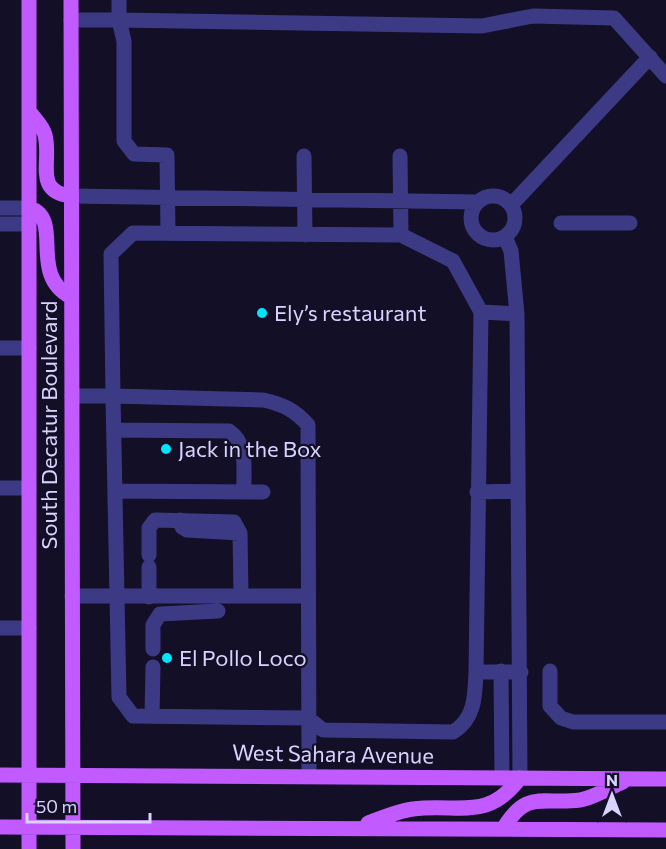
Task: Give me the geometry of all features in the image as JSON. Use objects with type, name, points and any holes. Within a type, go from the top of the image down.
[{"type":"main road","name":"South Decatur Boulevard","points":[[28,0],[29,849]]},
{"type":"main road","name":"South Decatur Boulevard","points":[[71,0],[73,849]]},
{"type":"main road","points":[[28,111],[46,137],[47,177],[50,188],[58,195],[71,196]]},
{"type":"main road","points":[[28,208],[41,214],[46,223],[50,275],[61,291],[71,297]]},
{"type":"main road","name":"West Sahara Avenue","points":[[0,775],[72,773],[629,780],[666,778]]},
{"type":"main road","points":[[354,827],[412,809],[477,808],[502,798],[520,778]]},
{"type":"main road","points":[[503,829],[516,810],[530,801],[580,800],[629,780]]},
{"type":"main road","points":[[0,827],[666,830]]},
{"type":"lane","points":[[119,0],[124,41],[124,141],[134,154],[167,155],[168,233]]},
{"type":"lane","points":[[71,20],[482,26],[533,16],[614,18],[666,75]]},
{"type":"lane","points":[[511,205],[650,57]]},
{"type":"lane","points":[[304,156],[305,234]]},
{"type":"lane","points":[[400,156],[401,235]]},
{"type":"lane","points":[[71,196],[478,202],[491,196],[505,200],[511,205],[515,218],[514,226],[506,237],[499,240],[484,239],[474,229],[471,215],[478,202]]},
{"type":"lane","points":[[0,208],[28,208]]},
{"type":"lane","points":[[561,223],[630,223]]},
{"type":"lane","points":[[0,224],[28,224]]},
{"type":"lane","points":[[132,233],[168,233],[401,235],[453,261],[481,312],[476,696],[465,725],[453,732],[323,729],[308,718],[133,716],[119,697],[111,254],[132,233]]},
{"type":"lane","points":[[506,237],[511,251],[517,314],[520,778]]},
{"type":"lane","points":[[481,312],[517,314]]},
{"type":"lane","points":[[0,348],[29,348]]},
{"type":"lane","points":[[72,396],[263,400],[280,403],[298,413],[308,425],[309,776]]},
{"type":"lane","points":[[114,430],[229,431],[236,435],[243,448],[244,492]]},
{"type":"lane","points":[[0,488],[28,488]]},
{"type":"lane","points":[[115,491],[263,492]]},
{"type":"lane","points":[[477,492],[518,491]]},
{"type":"lane","points":[[149,597],[151,523],[155,520],[234,522],[240,533],[241,596]]},
{"type":"lane","points":[[72,596],[308,596]]},
{"type":"lane","points":[[153,649],[153,625],[160,614],[218,611]]},
{"type":"lane","points":[[0,628],[28,628]]},
{"type":"lane","points":[[152,716],[153,668]]},
{"type":"lane","points":[[501,671],[502,778]]},
{"type":"lane","points":[[550,671],[550,706],[561,718],[573,722],[666,722]]},
{"type":"lane","points":[[476,672],[520,672]]},
{"type":"place","name":"Ely’s restaurant","points":[[262,313]]},
{"type":"place","name":"Jack in the Box","points":[[166,449]]},
{"type":"place","name":"El Pollo Loco","points":[[167,658]]}]
